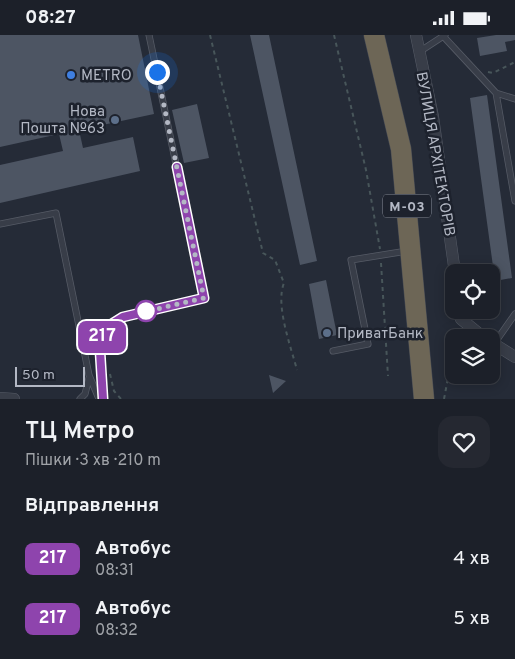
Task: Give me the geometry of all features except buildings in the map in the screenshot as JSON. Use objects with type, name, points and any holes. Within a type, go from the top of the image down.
[{"type":"highway","name":"М-03","points":[[374,35],[401,149],[412,251],[424,399]]},
{"type":"street","name":"ВУЛИЦЯ АРХІТЕКТОРІВ","points":[[416,35],[433,117],[454,264]]},
{"type":"street","points":[[461,319],[474,329]]},
{"type":"street","points":[[500,348],[515,357]]},
{"type":"street","points":[[0,398],[14,399]]},
{"type":"lane","points":[[103,399],[100,351],[102,336],[107,327],[123,317],[204,298],[149,35]]},
{"type":"lane","points":[[418,52],[444,36],[496,93],[515,99]]},
{"type":"lane","points":[[496,93],[515,201]]},
{"type":"lane","points":[[0,224],[56,213],[89,375],[99,399]]},
{"type":"lane","points":[[333,351],[368,344],[351,260],[412,251]]},
{"type":"lane","points":[[500,330],[515,314]]},
{"type":"lane","points":[[80,399],[86,391],[89,375]]},
{"type":"path","points":[[210,35],[263,253],[274,260],[284,283],[280,292],[285,327],[296,370]]},
{"type":"path","points":[[334,35],[366,170],[381,255],[388,376]]},
{"type":"path","points":[[475,71],[493,73],[515,62]]},
{"type":"path","points":[[110,372],[114,391],[121,399]]},
{"type":"path","points":[[444,399],[447,384]]},
{"type":"bus line","name":"217","points":[[103,399],[100,346],[103,332],[107,327],[116,319],[204,298],[177,167]]},
{"type":"place","name":"METRO","points":[[71,75]]},
{"type":"place","name":"Нова Пошта №63","points":[[115,120]]},
{"type":"place","name":"ПриватБанк","points":[[327,333]]},
{"type":"route","points":[[146,311],[144,312],[204,298],[157,72]]}]
